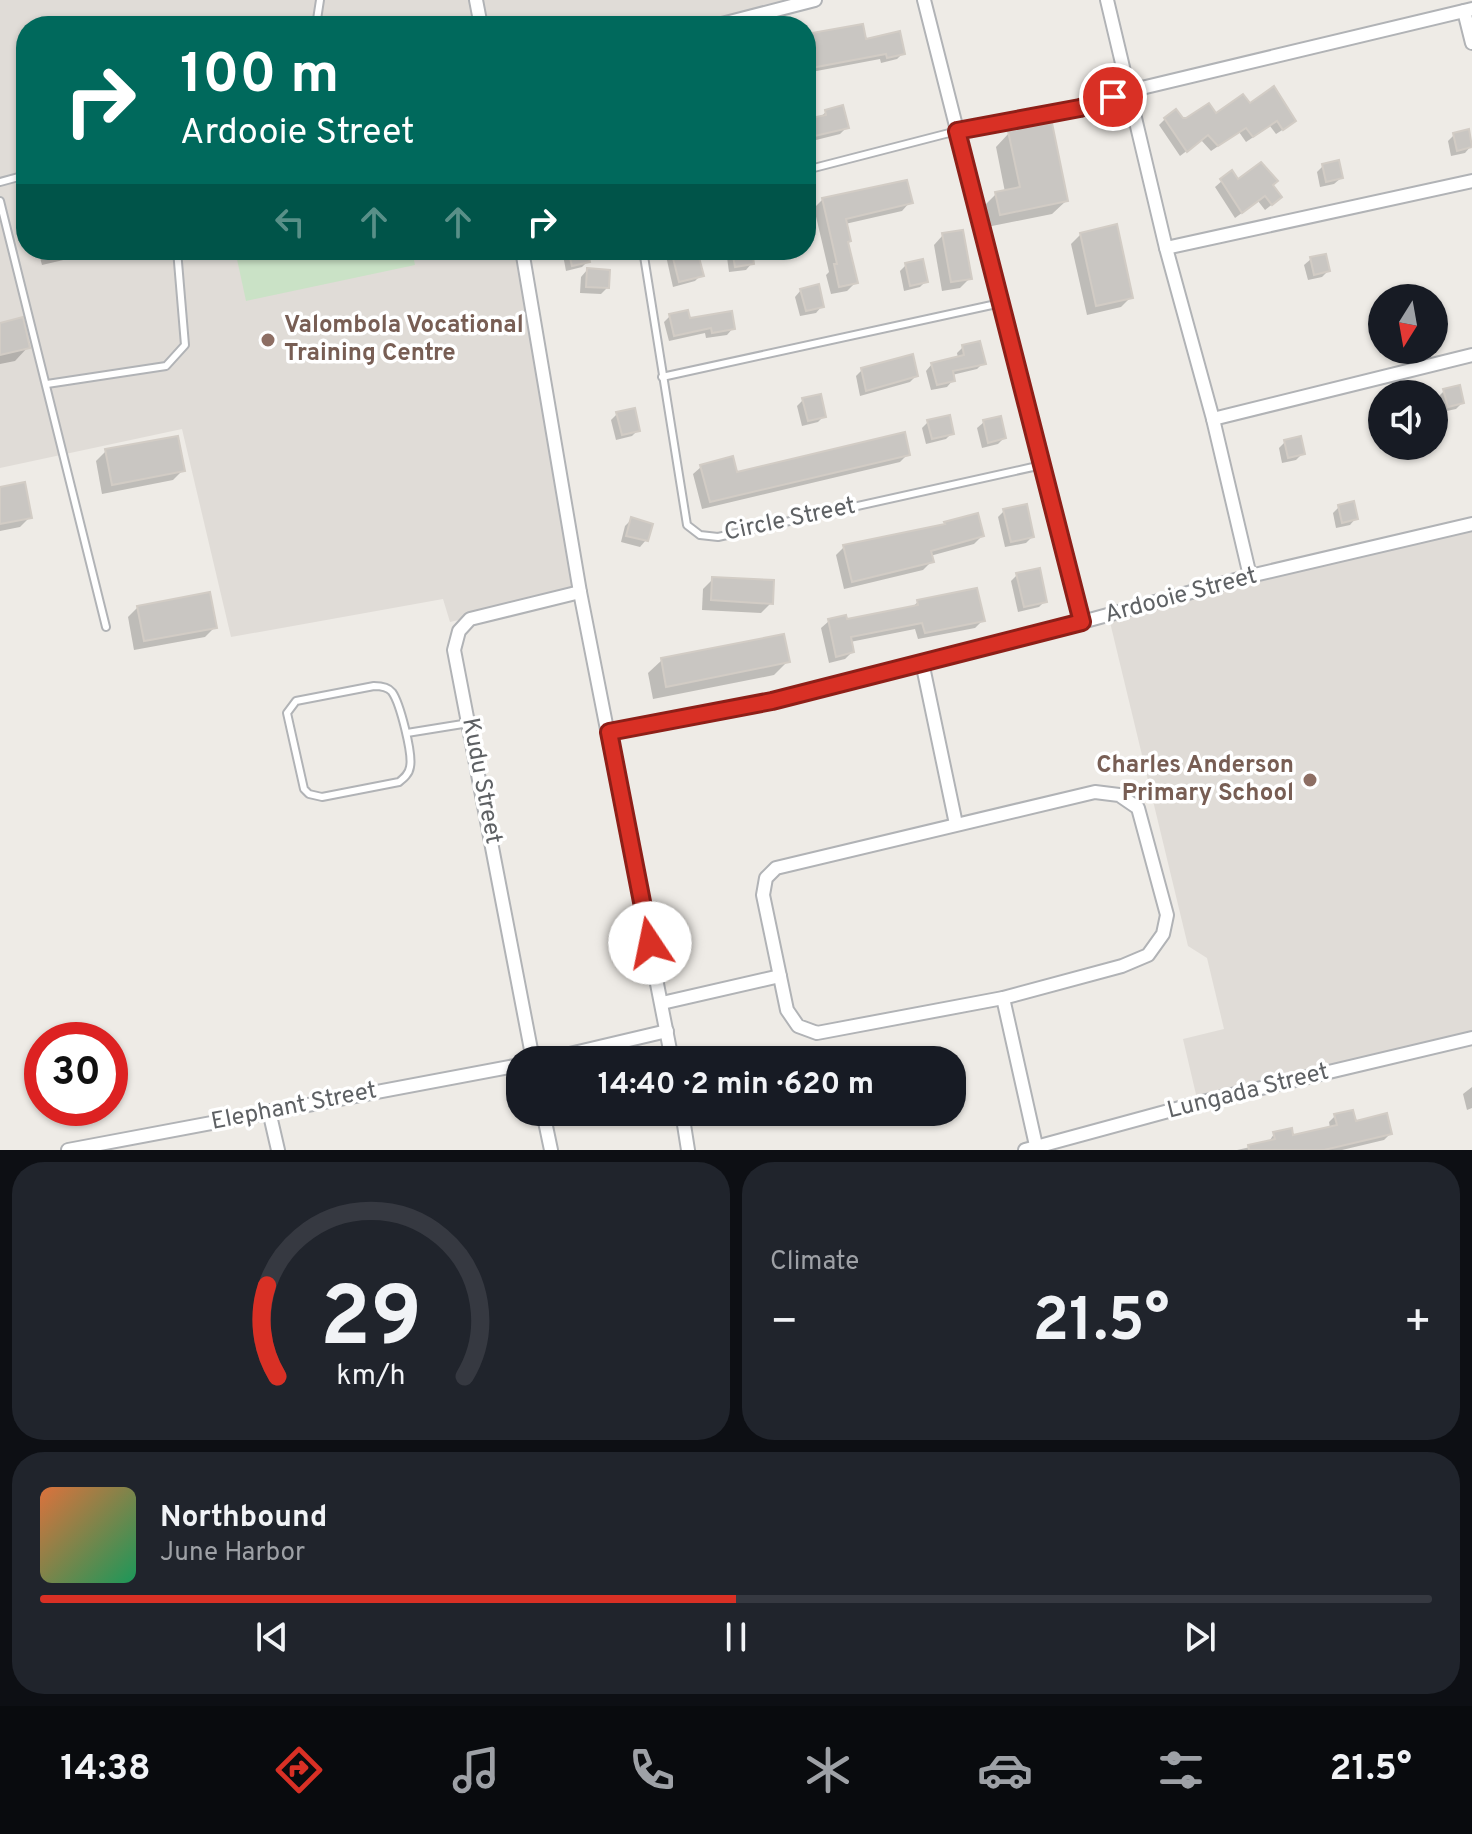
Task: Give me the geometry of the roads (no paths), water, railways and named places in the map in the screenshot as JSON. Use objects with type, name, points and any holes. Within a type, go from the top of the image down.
[{"type":"street","points":[[749,16],[815,0]]},
{"type":"street","points":[[924,0],[1082,622]]},
{"type":"street","points":[[1107,0],[1166,248],[1213,419],[1250,576]]},
{"type":"street","points":[[957,131],[1097,104],[1129,91],[1468,10],[1472,43]]},
{"type":"street","points":[[1166,248],[1472,181]]},
{"type":"street","points":[[524,260],[580,592],[670,1046]]},
{"type":"street","points":[[1213,419],[1472,355]]},
{"type":"street","name":"Ardooie Street","points":[[609,732],[772,701],[1250,576],[1472,524]]},
{"type":"street","name":"Kudu Street","points":[[530,1046],[454,650],[459,631],[470,619],[580,592]]},
{"type":"street","points":[[922,662],[956,824]]},
{"type":"street","points":[[1095,792],[1119,795],[1138,808],[1167,915],[1163,934],[1148,955],[1122,966],[1003,998],[817,1033],[798,1026],[787,1010],[780,976],[763,895],[766,878],[776,868],[1095,792]]},
{"type":"street","points":[[662,1003],[780,976]]},
{"type":"street","points":[[1003,998],[1033,1149]]},
{"type":"street","points":[[603,1046],[667,1031]]},
{"type":"street","name":"Lungada Street","points":[[1033,1149],[1198,1103],[1472,1038]]},
{"type":"street","name":"Elephant Street","points":[[68,1150],[506,1068]]},
{"type":"street","points":[[269,1111],[278,1150]]},
{"type":"street","points":[[546,1126],[551,1150]]},
{"type":"street","points":[[684,1126],[688,1150]]},
{"type":"lane","points":[[816,167],[957,131]]},
{"type":"lane","points":[[0,201],[106,627]]},
{"type":"lane","points":[[47,384],[166,366],[185,345],[178,260]]},
{"type":"lane","name":"Circle Street","points":[[644,260],[687,525],[700,535],[718,537],[1042,465]]},
{"type":"lane","points":[[662,377],[1001,303]]},
{"type":"lane","points":[[383,686],[392,692],[407,733],[410,768],[406,777],[399,782],[322,797],[309,794],[304,789],[287,713],[296,701],[383,686]]},
{"type":"lane","points":[[407,733],[469,723]]},
{"type":"place","name":"Valombola Vocational Training Centre","points":[[268,340]]},
{"type":"place","name":"Charles Anderson Primary School","points":[[1310,780]]}]
